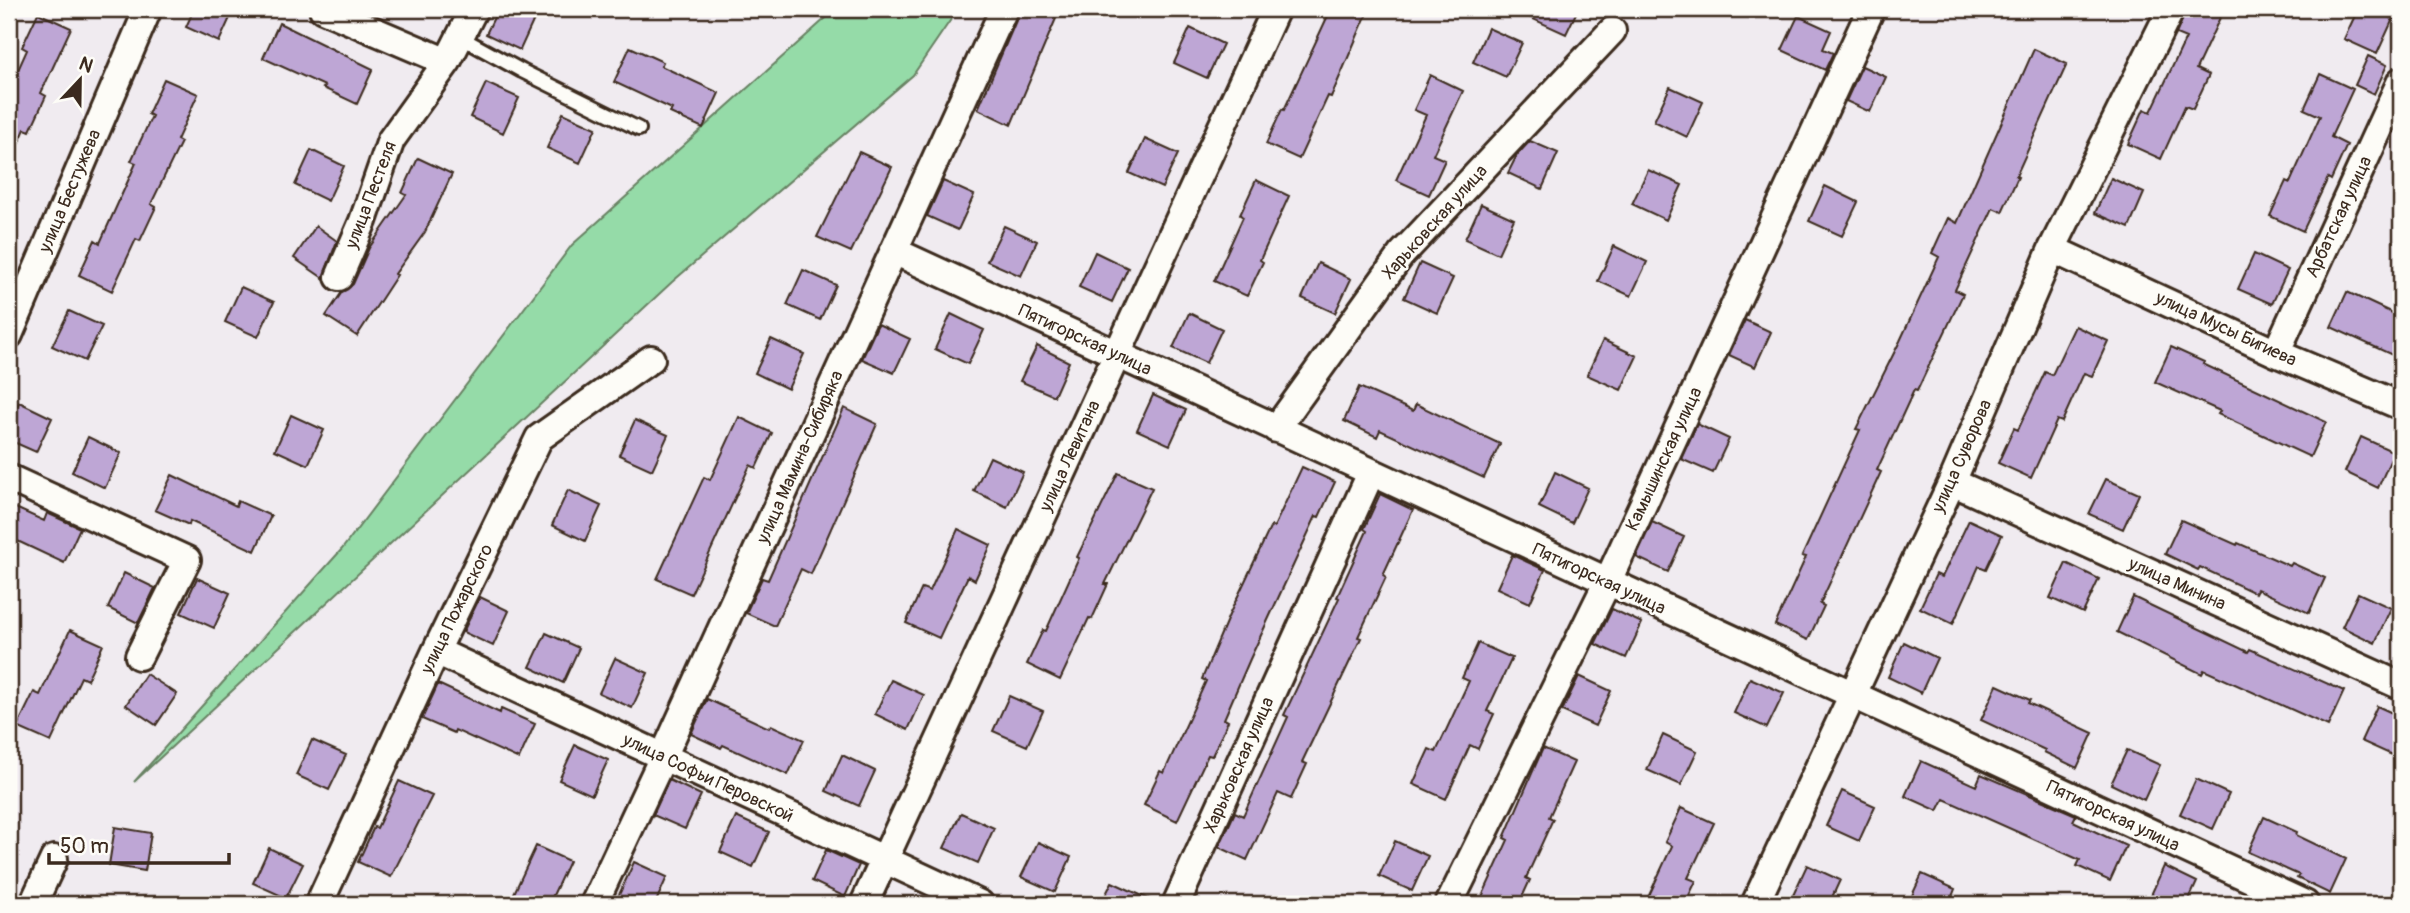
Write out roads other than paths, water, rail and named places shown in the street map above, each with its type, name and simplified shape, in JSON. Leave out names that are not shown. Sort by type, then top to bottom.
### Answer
[{"type":"street","name":"улица Бестужева","points":[[9,335],[148,9]]},
{"type":"street","points":[[323,9],[447,62]]},
{"type":"street","name":"улица Пестеля","points":[[339,277],[363,221],[391,140],[447,62],[474,9]]},
{"type":"street","name":"улица Мамина-Сибиряка","points":[[594,904],[1004,9]]},
{"type":"street","name":"улица Левитана","points":[[864,904],[1276,9]]},
{"type":"street","name":"Камышинская улица","points":[[1449,904],[1607,583],[1871,9]]},
{"type":"street","name":"улица Суворова","points":[[1755,904],[1952,482],[2052,249],[2171,9]]},
{"type":"street","name":"Харьковская улица","points":[[1276,429],[1401,255],[1612,30]]},
{"type":"street","name":"Арбатская улица","points":[[2276,353],[2401,81]]},
{"type":"street","name":"улица Мусы Бигиева","points":[[2052,249],[2276,353],[2401,406]]},
{"type":"street","name":"Пятигорская улица","points":[[894,251],[2305,904]]},
{"type":"street","name":"улица Пожарского","points":[[319,904],[436,651],[540,438],[651,359]]},
{"type":"street","name":"Харьковская улица","points":[[1176,904],[1371,472]]},
{"type":"street","points":[[9,478],[187,560],[139,656]]},
{"type":"street","name":"улица Минина","points":[[1952,482],[2401,686]]},
{"type":"street","name":"улица Софьи Перовской","points":[[436,651],[980,904]]},
{"type":"street","points":[[33,904],[54,859]]},
{"type":"lane","points":[[460,37],[639,129]]}]
